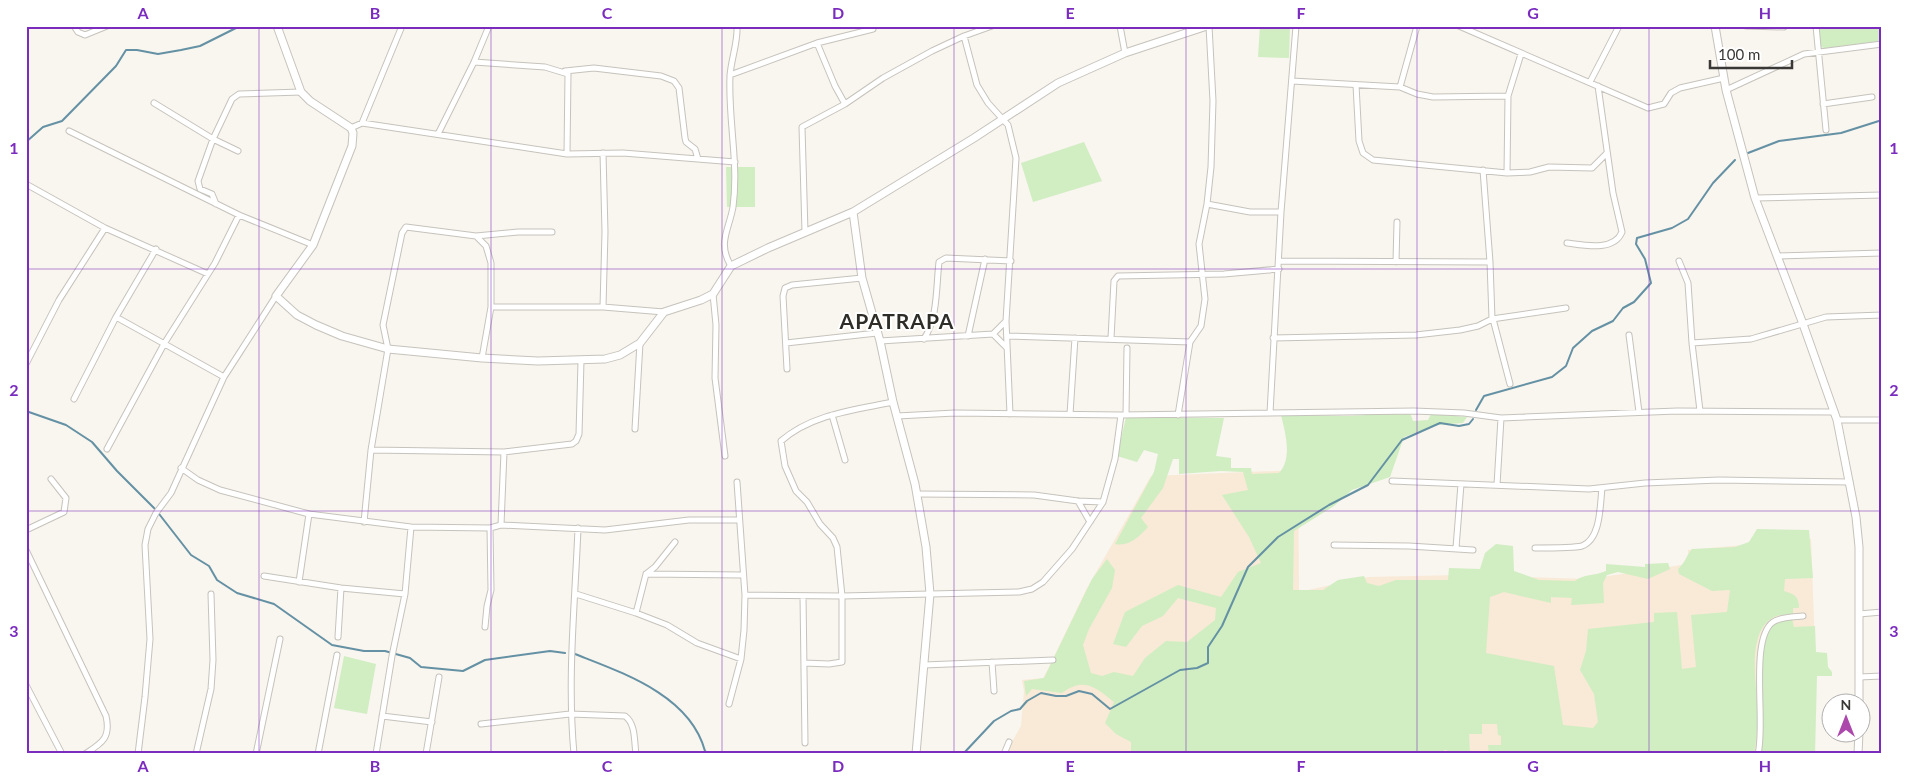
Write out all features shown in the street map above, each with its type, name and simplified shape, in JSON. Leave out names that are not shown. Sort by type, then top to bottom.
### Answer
[{"type":"street","points":[[74,26],[78,32],[85,35],[107,26]]},
{"type":"street","points":[[138,754],[150,639],[144,545],[146,535],[157,511],[170,493],[224,377],[276,296],[313,244],[352,146],[354,133],[352,128],[310,102],[301,92],[277,26]]},
{"type":"street","points":[[362,123],[402,26]]},
{"type":"street","points":[[438,134],[474,62],[489,26]]},
{"type":"street","points":[[731,266],[725,250],[724,235],[732,208],[735,162],[730,76],[737,26]]},
{"type":"street","points":[[805,232],[802,127],[845,104],[882,78],[964,36],[992,26]]},
{"type":"street","points":[[1120,26],[1125,53]]},
{"type":"street","points":[[491,307],[603,306],[664,312],[701,300],[713,294],[731,266],[853,212],[1058,83],[1125,53],[1208,26],[1212,122],[1207,204],[1199,244],[1205,299],[1201,326],[1190,342],[1178,415]]},
{"type":"street","points":[[1270,413],[1273,338],[1280,261],[1281,212],[1296,26]]},
{"type":"street","points":[[1400,87],[1418,26]]},
{"type":"street","points":[[1459,26],[1648,108],[1664,104],[1671,93],[1680,88],[1724,78]]},
{"type":"street","points":[[1590,82],[1619,26]]},
{"type":"street","points":[[1715,26],[1726,90],[1755,198],[1837,420],[1850,482],[1859,547],[1859,692]]},
{"type":"street","points":[[1746,26],[1784,27]]},
{"type":"street","points":[[1816,26],[1826,130]]},
{"type":"street","points":[[730,76],[817,43],[874,29]]},
{"type":"street","points":[[964,36],[976,85],[988,103],[1004,118],[1008,125],[1016,158],[1006,320],[1010,414]]},
{"type":"street","points":[[817,43],[845,104]]},
{"type":"street","points":[[1726,90],[1800,56],[1817,51],[1882,44]]},
{"type":"street","points":[[1507,173],[1508,96],[1521,54]]},
{"type":"street","points":[[474,62],[545,66],[565,71],[594,68],[661,76],[674,81],[679,88],[684,138],[695,149],[698,159]]},
{"type":"street","points":[[565,71],[569,79],[567,154]]},
{"type":"street","points":[[1292,81],[1400,87],[1417,94],[1433,97],[1508,96]]},
{"type":"street","points":[[1356,85],[1359,141],[1363,152],[1373,160],[1507,173],[1530,172],[1548,167],[1592,168],[1607,153]]},
{"type":"street","points":[[1567,243],[1604,245],[1612,243],[1622,232],[1613,193],[1598,86]]},
{"type":"street","points":[[216,204],[212,194],[203,191],[198,185],[213,139],[232,99],[239,94],[301,92]]},
{"type":"street","points":[[1823,104],[1872,97]]},
{"type":"street","points":[[154,104],[213,139],[238,151]]},
{"type":"street","points":[[352,128],[362,123],[567,154],[661,155],[735,162]]},
{"type":"street","points":[[68,131],[239,215],[313,244]]},
{"type":"street","points":[[603,153],[605,232],[603,306]]},
{"type":"street","points":[[1483,170],[1493,319],[1510,384]]},
{"type":"street","points":[[26,184],[105,228],[156,249],[208,274]]},
{"type":"street","points":[[1755,198],[1882,195]]},
{"type":"street","points":[[1207,204],[1250,212],[1281,212]]},
{"type":"street","points":[[853,212],[862,278],[880,341],[896,416],[917,494],[926,547],[930,594],[916,754]]},
{"type":"street","points":[[107,449],[164,344],[215,263],[239,215]]},
{"type":"street","points":[[1396,262],[1397,222]]},
{"type":"street","points":[[364,522],[371,450],[388,349],[383,325],[404,228],[408,226],[476,236],[507,232],[552,232]]},
{"type":"street","points":[[26,364],[60,300],[105,228]]},
{"type":"street","points":[[476,236],[486,246],[491,263],[491,307],[482,358]]},
{"type":"street","points":[[74,398],[116,317],[156,249]]},
{"type":"street","points":[[1777,256],[1882,253]]},
{"type":"street","points":[[924,339],[931,329],[934,318],[939,264],[943,258],[1011,260]]},
{"type":"street","points":[[968,336],[985,259]]},
{"type":"street","points":[[1280,261],[1490,262]]},
{"type":"street","points":[[1679,261],[1688,283],[1692,343],[1700,411]]},
{"type":"street","points":[[1111,338],[1114,281],[1118,276],[1202,274],[1279,269]]},
{"type":"street","points":[[788,369],[782,296],[785,288],[792,284],[862,278]]},
{"type":"street","points":[[713,294],[716,325],[715,378],[725,456]]},
{"type":"street","points":[[276,296],[297,315],[316,325],[342,336],[388,349],[538,361],[581,361],[605,359],[620,355],[640,343],[664,312]]},
{"type":"street","points":[[1273,338],[1416,335],[1460,330],[1478,326],[1493,319],[1566,308]]},
{"type":"street","points":[[1692,343],[1751,339],[1826,317],[1882,315]]},
{"type":"street","points":[[116,317],[224,377]]},
{"type":"street","points":[[880,341],[993,334],[1006,320]]},
{"type":"street","points":[[786,343],[877,333]]},
{"type":"street","points":[[993,334],[1007,348]]},
{"type":"street","points":[[1629,335],[1639,412]]},
{"type":"street","points":[[1007,336],[1190,342]]},
{"type":"street","points":[[1070,414],[1074,338]]},
{"type":"street","points":[[635,429],[640,343]]},
{"type":"street","points":[[745,595],[842,596],[1019,592],[1043,582],[1072,550],[1103,502],[1115,459],[1124,415],[1127,348]]},
{"type":"street","points":[[371,450],[504,452],[568,445],[576,441],[579,434],[581,361]]},
{"type":"street","points":[[804,663],[829,664],[842,662],[842,596],[836,547],[833,538],[820,524],[807,502],[796,491],[785,466],[782,439],[805,424],[832,415],[893,402]]},
{"type":"street","points":[[896,416],[955,413],[1178,415],[1414,411],[1464,413],[1501,418],[1639,412],[1835,412]]},
{"type":"street","points":[[832,415],[844,460]]},
{"type":"street","points":[[1497,485],[1501,418]]},
{"type":"street","points":[[1837,420],[1882,420]]},
{"type":"street","points":[[501,525],[504,452]]},
{"type":"street","points":[[181,468],[198,480],[220,490],[309,514],[411,527],[490,528],[501,525],[605,530],[689,520],[739,520]]},
{"type":"street","points":[[26,530],[64,512],[66,498],[51,479]]},
{"type":"street","points":[[1392,482],[1602,488],[1644,483],[1718,480],[1850,482]]},
{"type":"street","points":[[729,704],[741,659],[744,630],[745,595],[736,482]]},
{"type":"street","points":[[1456,548],[1461,484]]},
{"type":"street","points":[[1534,548],[1582,546],[1592,538],[1598,525],[1602,488]]},
{"type":"street","points":[[917,494],[1034,495],[1078,501],[1103,502]]},
{"type":"street","points":[[1078,501],[1090,522]]},
{"type":"street","points":[[298,582],[309,514]]},
{"type":"street","points":[[376,754],[392,656],[405,594],[411,527]]},
{"type":"street","points":[[485,627],[491,590],[490,528]]},
{"type":"street","points":[[574,754],[570,714],[572,629],[576,594],[578,528]]},
{"type":"street","points":[[636,613],[646,574],[675,542]]},
{"type":"street","points":[[1334,545],[1473,550]]},
{"type":"street","points":[[26,550],[108,722],[106,737],[102,743],[85,754]]},
{"type":"street","points":[[646,574],[742,575]]},
{"type":"street","points":[[264,576],[341,588],[405,594]]},
{"type":"street","points":[[338,637],[341,588]]},
{"type":"street","points":[[196,754],[211,690],[211,594]]},
{"type":"street","points":[[576,594],[667,625],[697,644],[741,659]]},
{"type":"street","points":[[803,596],[804,743]]},
{"type":"street","points":[[1858,614],[1882,612]]},
{"type":"street","points":[[1758,754],[1762,715],[1760,650],[1763,635],[1774,621],[1803,616]]},
{"type":"street","points":[[256,754],[280,639]]},
{"type":"street","points":[[318,754],[337,654]]},
{"type":"street","points":[[924,665],[1053,660]]},
{"type":"street","points":[[992,662],[994,691]]},
{"type":"street","points":[[1859,678],[1882,676]]},
{"type":"street","points":[[426,754],[438,677]]},
{"type":"street","points":[[26,685],[62,754]]},
{"type":"street","points":[[481,724],[570,714],[625,716],[633,727],[636,754]]},
{"type":"street","points":[[382,716],[432,722]]},
{"type":"street","points":[[1004,754],[1009,742]]},
{"type":"shaded area","points":[[1298,470],[1299,592],[1368,577],[1460,575],[1589,579],[1688,564],[1688,550],[1811,539],[1816,678],[1814,754],[1005,754],[1021,726],[1024,691],[1022,680],[1043,678],[1086,590],[1151,476]]},
{"type":"green space","points":[[1260,26],[1290,26],[1289,58],[1258,57]]},
{"type":"green space","points":[[1818,26],[1882,26],[1882,41],[1850,48],[1825,48],[1818,46]]},
{"type":"green space","points":[[1084,142],[1102,181],[1033,202],[1021,163]]},
{"type":"green space","points":[[726,167],[755,167],[755,207],[727,207]]},
{"type":"green space","points":[[1410,413],[1413,421],[1428,420],[1431,414],[1467,417],[1463,423],[1437,425],[1404,437],[1390,477],[1352,490],[1334,506],[1294,531],[1293,590],[1323,590],[1338,580],[1364,576],[1367,583],[1379,586],[1396,580],[1448,580],[1449,568],[1480,569],[1485,553],[1496,544],[1513,546],[1514,571],[1539,580],[1575,581],[1582,577],[1606,571],[1606,564],[1645,567],[1645,564],[1668,563],[1670,569],[1648,579],[1618,572],[1607,575],[1603,583],[1604,603],[1571,605],[1572,598],[1551,597],[1551,603],[1504,592],[1490,597],[1486,653],[1554,666],[1563,725],[1593,728],[1598,722],[1594,694],[1580,670],[1586,651],[1588,629],[1654,622],[1654,613],[1677,612],[1682,669],[1696,667],[1691,615],[1727,612],[1730,590],[1712,591],[1679,574],[1678,569],[1692,549],[1735,547],[1749,542],[1757,529],[1809,530],[1813,578],[1785,579],[1784,591],[1796,596],[1799,608],[1793,608],[1793,615],[1776,616],[1765,624],[1756,644],[1757,735],[1754,754],[1489,754],[1488,745],[1501,745],[1501,736],[1498,735],[1497,724],[1482,724],[1482,734],[1469,734],[1470,754],[1448,754],[1447,750],[1444,750],[1443,754],[1131,754],[1131,742],[1116,734],[1105,723],[1114,702],[1095,688],[1083,685],[1070,688],[1062,693],[1032,689],[1026,696],[1024,681],[1044,678],[1092,579],[1107,559],[1115,570],[1112,588],[1089,629],[1083,645],[1091,673],[1102,676],[1114,672],[1133,676],[1145,658],[1166,641],[1187,642],[1215,620],[1216,608],[1178,598],[1163,616],[1142,626],[1126,647],[1113,644],[1125,612],[1178,585],[1221,597],[1238,572],[1261,563],[1249,537],[1222,495],[1248,490],[1243,472],[1221,471],[1179,474],[1179,459],[1173,459],[1163,488],[1141,518],[1148,527],[1138,537],[1129,542],[1115,544],[1154,472],[1158,454],[1144,450],[1137,462],[1117,456],[1126,417],[1224,418],[1216,456],[1231,458],[1231,468],[1251,468],[1252,474],[1279,473],[1283,467],[1286,460],[1287,445],[1281,415],[1347,416]]},
{"type":"green space","points":[[1792,619],[1794,627],[1815,626],[1816,652],[1827,653],[1828,667],[1832,672],[1832,676],[1817,676],[1815,754],[1759,754],[1761,650],[1770,628],[1779,622]]},
{"type":"green space","points":[[344,656],[376,664],[367,714],[334,708]]},
{"type":"waterway","points":[[26,142],[43,127],[62,121],[116,66],[126,50],[158,54],[181,50],[200,46],[240,26]]},
{"type":"waterway","points":[[1748,153],[1779,141],[1841,133],[1882,120]]},
{"type":"waterway","points":[[1476,410],[1484,396],[1552,377],[1566,366],[1573,348],[1592,331],[1613,321],[1623,308],[1634,302],[1651,283],[1645,259],[1636,244],[1637,238],[1672,228],[1688,219],[1713,183],[1735,160]]},
{"type":"waterway","points":[[26,411],[66,425],[92,442],[117,471],[156,510],[191,555],[209,566],[217,580],[237,593],[274,604],[332,645],[364,651],[385,651],[410,658],[421,667],[463,671],[485,660],[550,651],[565,653]]},
{"type":"waterway","points":[[963,754],[994,721],[1011,711],[1020,709],[1027,701],[1041,693],[1066,696],[1079,691],[1092,694],[1110,709],[1180,670],[1197,668],[1208,663],[1208,647],[1222,626],[1248,567],[1278,537],[1329,505],[1368,485],[1402,440],[1440,423],[1459,426],[1469,424],[1473,419]]},
{"type":"waterway","points":[[575,654],[633,678],[670,701],[685,715],[697,732],[705,751],[710,754]]},
{"type":"district","name":"APATRAPA","points":[[897,320]]}]
